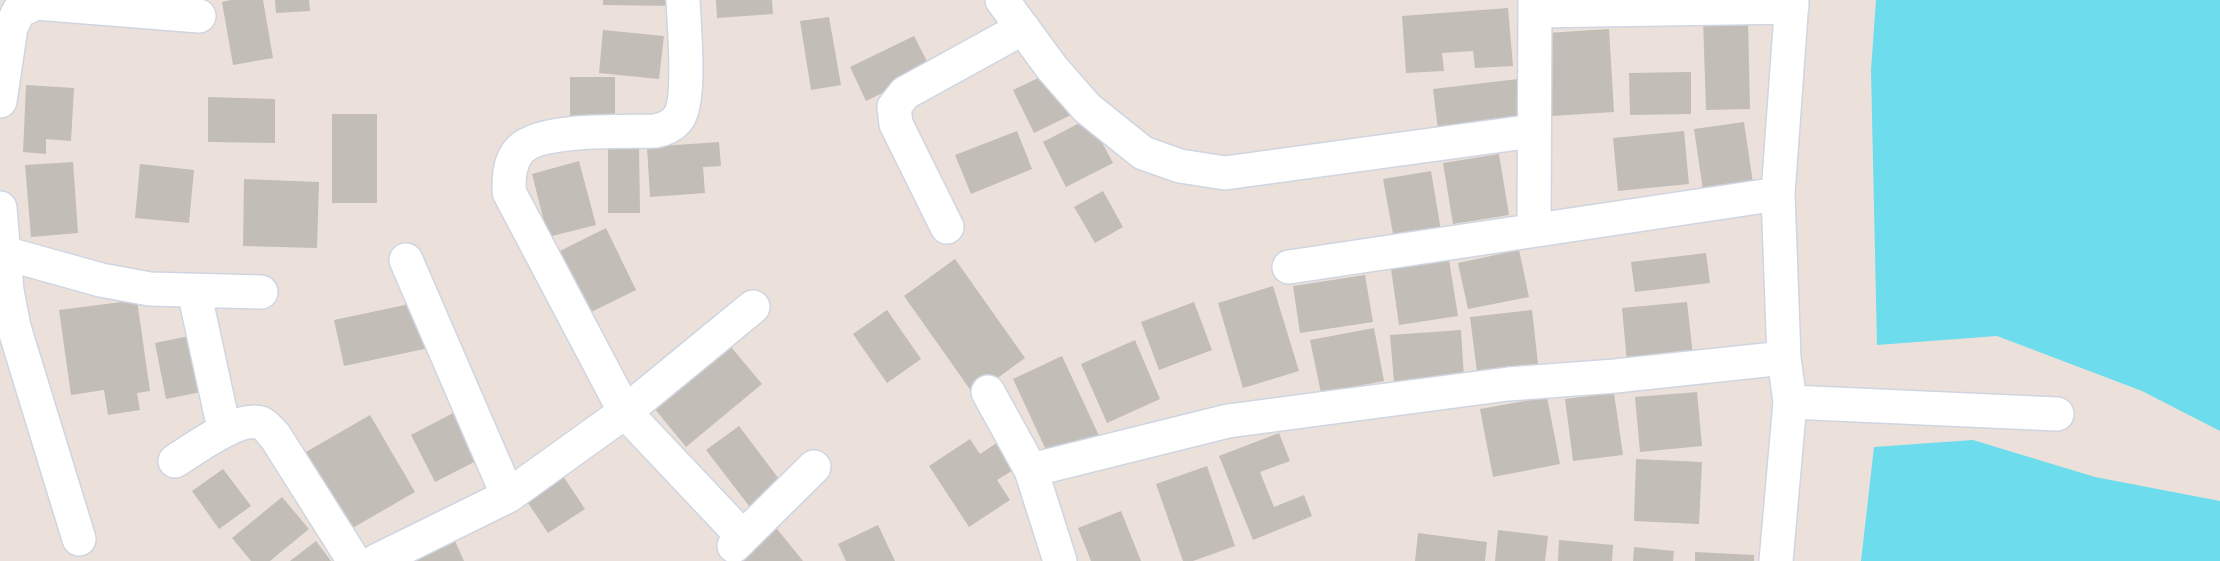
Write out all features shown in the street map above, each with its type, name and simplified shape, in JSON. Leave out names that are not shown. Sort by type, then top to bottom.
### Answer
[{"type":"street","points":[[683,0],[685,99],[679,117],[668,128],[655,131],[557,134],[535,141],[519,150],[509,172],[509,192],[626,412],[738,541],[814,467]]},
{"type":"street","points":[[1002,0],[1052,68],[1087,108],[1143,153],[1180,166],[1225,173],[1533,131]]},
{"type":"street","points":[[0,101],[11,27],[19,11],[36,3],[199,16]]},
{"type":"street","points":[[1534,230],[1535,5],[1792,3],[1778,194],[1784,358],[1790,402],[1776,561]]},
{"type":"street","points":[[947,227],[896,124],[894,107],[905,93],[1023,28]]},
{"type":"street","points":[[1289,267],[1778,194]]},
{"type":"street","points":[[0,208],[14,327],[79,539]]},
{"type":"street","points":[[4,253],[101,280],[150,289],[261,292]]},
{"type":"street","points":[[406,260],[508,496]]},
{"type":"street","points":[[194,291],[226,430]]},
{"type":"street","points":[[376,561],[508,496],[626,412],[753,307]]},
{"type":"street","points":[[1031,470],[1228,421],[1508,384],[1615,376],[1784,358]]},
{"type":"street","points":[[988,392],[1031,470],[1060,561]]},
{"type":"street","points":[[1790,402],[2057,414]]},
{"type":"street","points":[[175,461],[226,430],[248,422],[262,423],[275,436],[354,561]]},
{"type":"water","points":[[1876,0],[2220,0],[2220,431],[2142,391],[1997,336],[1877,345],[1871,70]]},
{"type":"water","points":[[1973,440],[2095,477],[2220,501],[2220,561],[1861,561],[1874,447]]},
{"type":"building","points":[[263,0],[273,58],[233,65],[222,2]]},
{"type":"building","points":[[275,0],[309,0],[310,11],[276,13]]},
{"type":"building","points":[[603,0],[675,0],[675,6],[603,5]]},
{"type":"building","points":[[716,0],[772,0],[773,14],[717,18]]},
{"type":"building","points":[[1508,8],[1513,66],[1475,68],[1473,51],[1442,53],[1444,71],[1406,73],[1402,16]]},
{"type":"building","points":[[829,17],[841,85],[811,90],[800,21]]},
{"type":"building","points":[[1703,19],[1748,19],[1750,109],[1706,110]]},
{"type":"building","points":[[1609,29],[1614,112],[1552,116],[1547,33]]},
{"type":"building","points":[[603,30],[664,36],[659,79],[599,73]]},
{"type":"building","points":[[914,36],[931,69],[866,101],[850,67]]},
{"type":"building","points":[[1051,72],[1071,115],[1034,133],[1013,90]]},
{"type":"building","points":[[1691,72],[1691,114],[1630,115],[1629,73]]},
{"type":"building","points":[[570,77],[615,77],[615,129],[570,129]]},
{"type":"building","points":[[1518,79],[1524,128],[1439,138],[1433,89]]},
{"type":"building","points":[[26,85],[74,88],[71,141],[46,139],[46,154],[23,152]]},
{"type":"building","points":[[208,97],[275,99],[275,143],[208,142]]},
{"type":"building","points":[[332,114],[377,114],[377,203],[332,203]]},
{"type":"building","points":[[1089,118],[1113,163],[1066,187],[1043,142]]},
{"type":"building","points":[[1744,122],[1754,190],[1704,197],[1694,129]]},
{"type":"building","points":[[1017,131],[1032,169],[971,194],[955,155]]},
{"type":"building","points":[[1684,131],[1689,184],[1618,191],[1613,138]]},
{"type":"building","points":[[719,142],[721,166],[703,167],[705,193],[650,197],[647,147]]},
{"type":"building","points":[[639,143],[640,213],[608,213],[608,144]]},
{"type":"building","points":[[1499,154],[1509,215],[1453,224],[1443,163]]},
{"type":"building","points":[[579,161],[596,225],[548,237],[532,174]]},
{"type":"building","points":[[73,162],[78,233],[31,237],[25,165]]},
{"type":"building","points":[[140,164],[194,170],[189,223],[135,218]]},
{"type":"building","points":[[1431,171],[1442,237],[1395,245],[1383,179]]},
{"type":"building","points":[[244,179],[319,182],[317,248],[243,246]]},
{"type":"building","points":[[1103,191],[1123,227],[1095,243],[1074,207]]},
{"type":"building","points":[[606,228],[636,290],[581,317],[552,255]]},
{"type":"building","points":[[1519,250],[1529,297],[1468,309],[1458,263]]},
{"type":"building","points":[[1706,253],[1710,283],[1635,292],[1631,262]]},
{"type":"building","points":[[955,259],[1025,358],[974,395],[904,296]]},
{"type":"building","points":[[1449,260],[1458,316],[1399,325],[1391,269]]},
{"type":"building","points":[[1365,275],[1373,322],[1300,333],[1293,286]]},
{"type":"building","points":[[1273,286],[1299,371],[1243,388],[1218,303]]},
{"type":"building","points":[[137,300],[150,391],[137,393],[140,410],[108,415],[104,390],[71,395],[59,310]]},
{"type":"building","points":[[419,302],[429,348],[344,366],[334,320]]},
{"type":"building","points":[[1194,302],[1212,350],[1159,370],[1141,322]]},
{"type":"building","points":[[1687,302],[1693,356],[1627,363],[1622,308]]},
{"type":"building","points":[[887,310],[921,359],[887,383],[853,334]]},
{"type":"building","points":[[1532,310],[1540,382],[1479,388],[1470,317]]},
{"type":"building","points":[[1374,328],[1384,381],[1321,393],[1310,340]]},
{"type":"building","points":[[1461,330],[1464,377],[1394,382],[1390,335]]},
{"type":"building","points":[[189,336],[201,392],[166,399],[155,343]]},
{"type":"building","points":[[1135,340],[1160,399],[1107,423],[1081,364]]},
{"type":"building","points":[[726,341],[762,384],[686,447],[650,403]]},
{"type":"building","points":[[1062,356],[1108,455],[1059,478],[1013,379]]},
{"type":"building","points":[[1697,392],[1702,446],[1640,452],[1635,397]]},
{"type":"building","points":[[1614,393],[1623,455],[1573,461],[1565,399]]},
{"type":"building","points":[[1547,397],[1560,464],[1493,477],[1480,409]]},
{"type":"building","points":[[461,409],[484,457],[435,482],[411,435]]},
{"type":"building","points":[[370,415],[415,492],[344,533],[299,456]]},
{"type":"building","points":[[739,426],[785,487],[753,511],[706,450]]},
{"type":"building","points":[[1279,433],[1290,461],[1260,472],[1274,507],[1304,495],[1312,516],[1253,540],[1219,456]]},
{"type":"building","points":[[970,439],[980,454],[998,442],[1015,469],[997,480],[1010,500],[969,527],[929,466]]},
{"type":"building","points":[[1636,459],[1702,462],[1699,524],[1634,521]]},
{"type":"building","points":[[1207,466],[1235,546],[1193,561],[1183,561],[1156,484]]},
{"type":"building","points":[[223,469],[251,506],[219,529],[192,491]]},
{"type":"building","points":[[561,473],[585,509],[548,533],[524,497]]},
{"type":"building","points":[[282,497],[309,529],[270,561],[251,561],[232,538]]},
{"type":"building","points":[[1121,511],[1141,561],[1091,561],[1078,528]]},
{"type":"building","points":[[773,524],[803,561],[726,561]]},
{"type":"building","points":[[878,525],[895,561],[846,561],[838,544]]},
{"type":"building","points":[[1498,530],[1548,536],[1545,561],[1495,561]]},
{"type":"building","points":[[1418,533],[1487,542],[1485,561],[1415,561]]},
{"type":"building","points":[[1559,540],[1613,545],[1612,561],[1558,561]]},
{"type":"building","points":[[316,541],[331,561],[290,561]]},
{"type":"building","points":[[455,541],[464,561],[412,561]]},
{"type":"building","points":[[1634,547],[1674,551],[1673,561],[1633,561]]},
{"type":"building","points":[[1695,552],[1754,555],[1754,561],[1695,561]]}]
